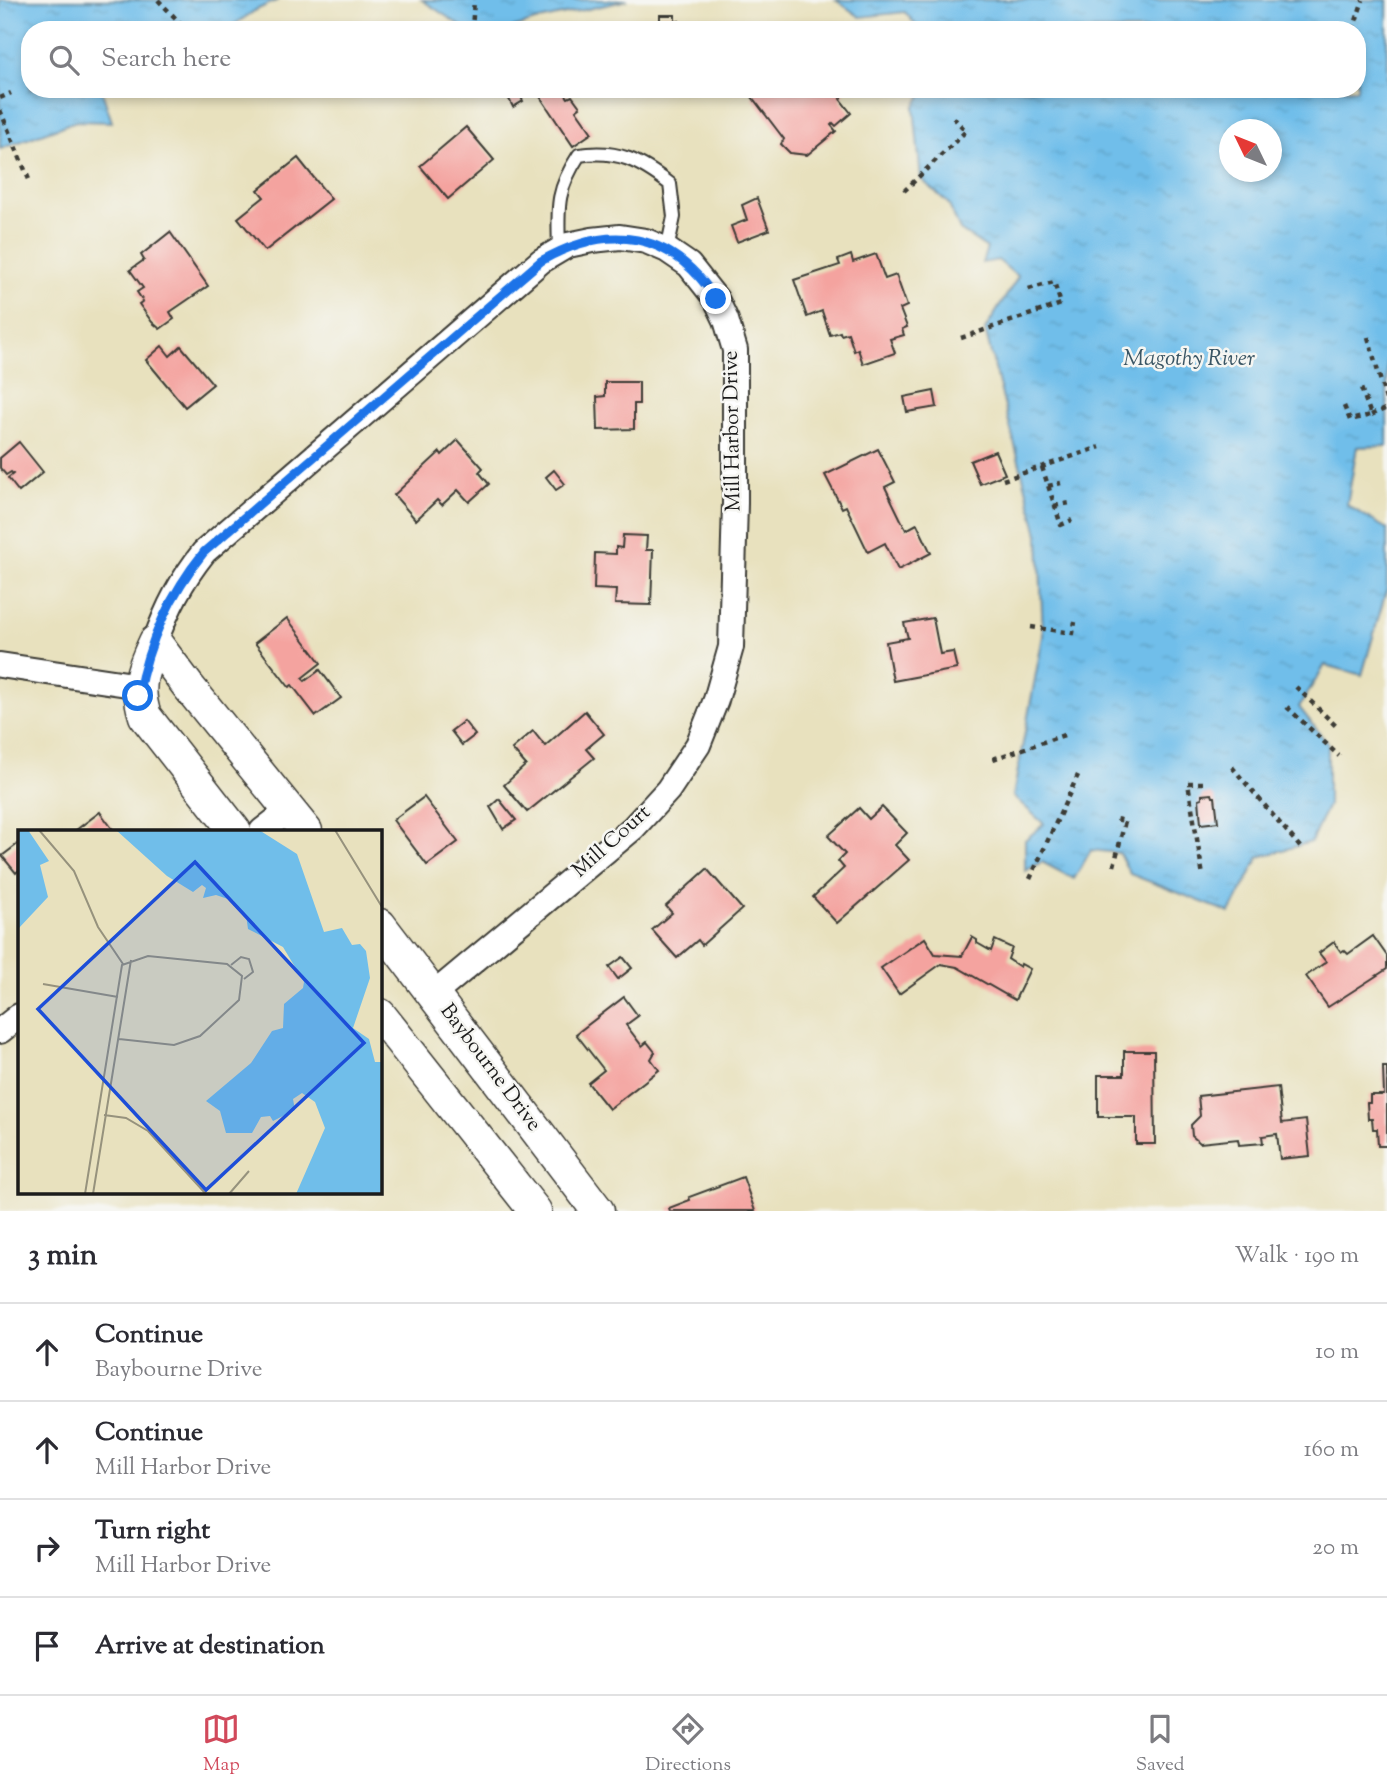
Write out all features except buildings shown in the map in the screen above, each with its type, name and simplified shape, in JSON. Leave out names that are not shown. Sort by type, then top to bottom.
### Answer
[{"type":"street","name":"Mill Harbor Drive","points":[[155,642],[166,610],[183,578],[204,552],[541,261],[568,246],[620,237],[646,242],[667,250],[689,265],[705,283],[726,320],[735,350],[731,647]]},
{"type":"street","points":[[234,830],[145,716],[138,696],[143,669],[155,642],[188,687],[297,821],[266,830]]},
{"type":"street","name":"Mill Court","points":[[434,994],[633,828],[668,790],[698,745],[716,700],[731,647]]},
{"type":"street","points":[[0,665],[140,686]]},
{"type":"street","name":"Baybourne Drive","points":[[382,928],[598,1211]]},
{"type":"street","points":[[0,1031],[18,1017]]},
{"type":"street","points":[[382,1018],[535,1211]]},
{"type":"lane","points":[[559,250],[558,202],[565,177],[579,155],[601,151],[637,161],[670,184],[674,217],[667,250]]},
{"type":"path","points":[[158,0],[178,21]]},
{"type":"path","points":[[473,21],[474,0]]},
{"type":"path","points":[[1356,21],[1363,0]]},
{"type":"path","points":[[0,98],[11,93]]},
{"type":"path","points":[[0,110],[30,182]]},
{"type":"path","points":[[904,191],[966,131],[950,114]]},
{"type":"path","points":[[961,338],[1061,304],[1054,282],[1025,290]]},
{"type":"path","points":[[1344,406],[1350,420],[1371,415],[1387,405],[1368,337]]},
{"type":"path","points":[[1361,388],[1371,415]]},
{"type":"path","points":[[1003,480],[1100,447]]},
{"type":"path","points":[[1042,467],[1061,525],[1072,520]]},
{"type":"path","points":[[1048,486],[1061,483]]},
{"type":"path","points":[[1055,506],[1070,503]]},
{"type":"path","points":[[1031,627],[1073,633],[1075,622]]},
{"type":"path","points":[[1296,687],[1338,728]]},
{"type":"path","points":[[1287,707],[1339,756]]},
{"type":"path","points":[[993,759],[1064,736]]},
{"type":"path","points":[[1232,767],[1301,848]]},
{"type":"path","points":[[1030,879],[1077,775]]},
{"type":"path","points":[[1203,783],[1188,783],[1203,876]]},
{"type":"path","points":[[1114,866],[1125,821],[1115,818]]},
{"type":"water","points":[[0,0],[278,0],[240,21],[21,21],[21,98],[104,98],[112,122],[76,121],[0,149]]},
{"type":"water","points":[[422,0],[628,0],[535,21],[454,21]]},
{"type":"water","name":"Magothy River","points":[[836,0],[1387,0],[1387,446],[1357,447],[1347,505],[1387,529],[1387,588],[1362,675],[1325,665],[1299,707],[1328,744],[1328,805],[1311,842],[1259,857],[1230,913],[1130,874],[1119,853],[1091,850],[1074,879],[1042,862],[1025,871],[1025,840],[1044,824],[1013,796],[1043,636],[1039,538],[985,330],[1018,277],[998,260],[982,263],[987,248],[960,230],[948,203],[921,179],[914,107],[920,98],[1366,98],[1366,21],[912,21],[905,12],[860,17]]},
{"type":"route","points":[[138,696],[143,669],[166,610],[183,578],[204,552],[541,261],[568,246],[592,240],[620,237],[646,242],[667,250],[689,265],[716,299]]}]
